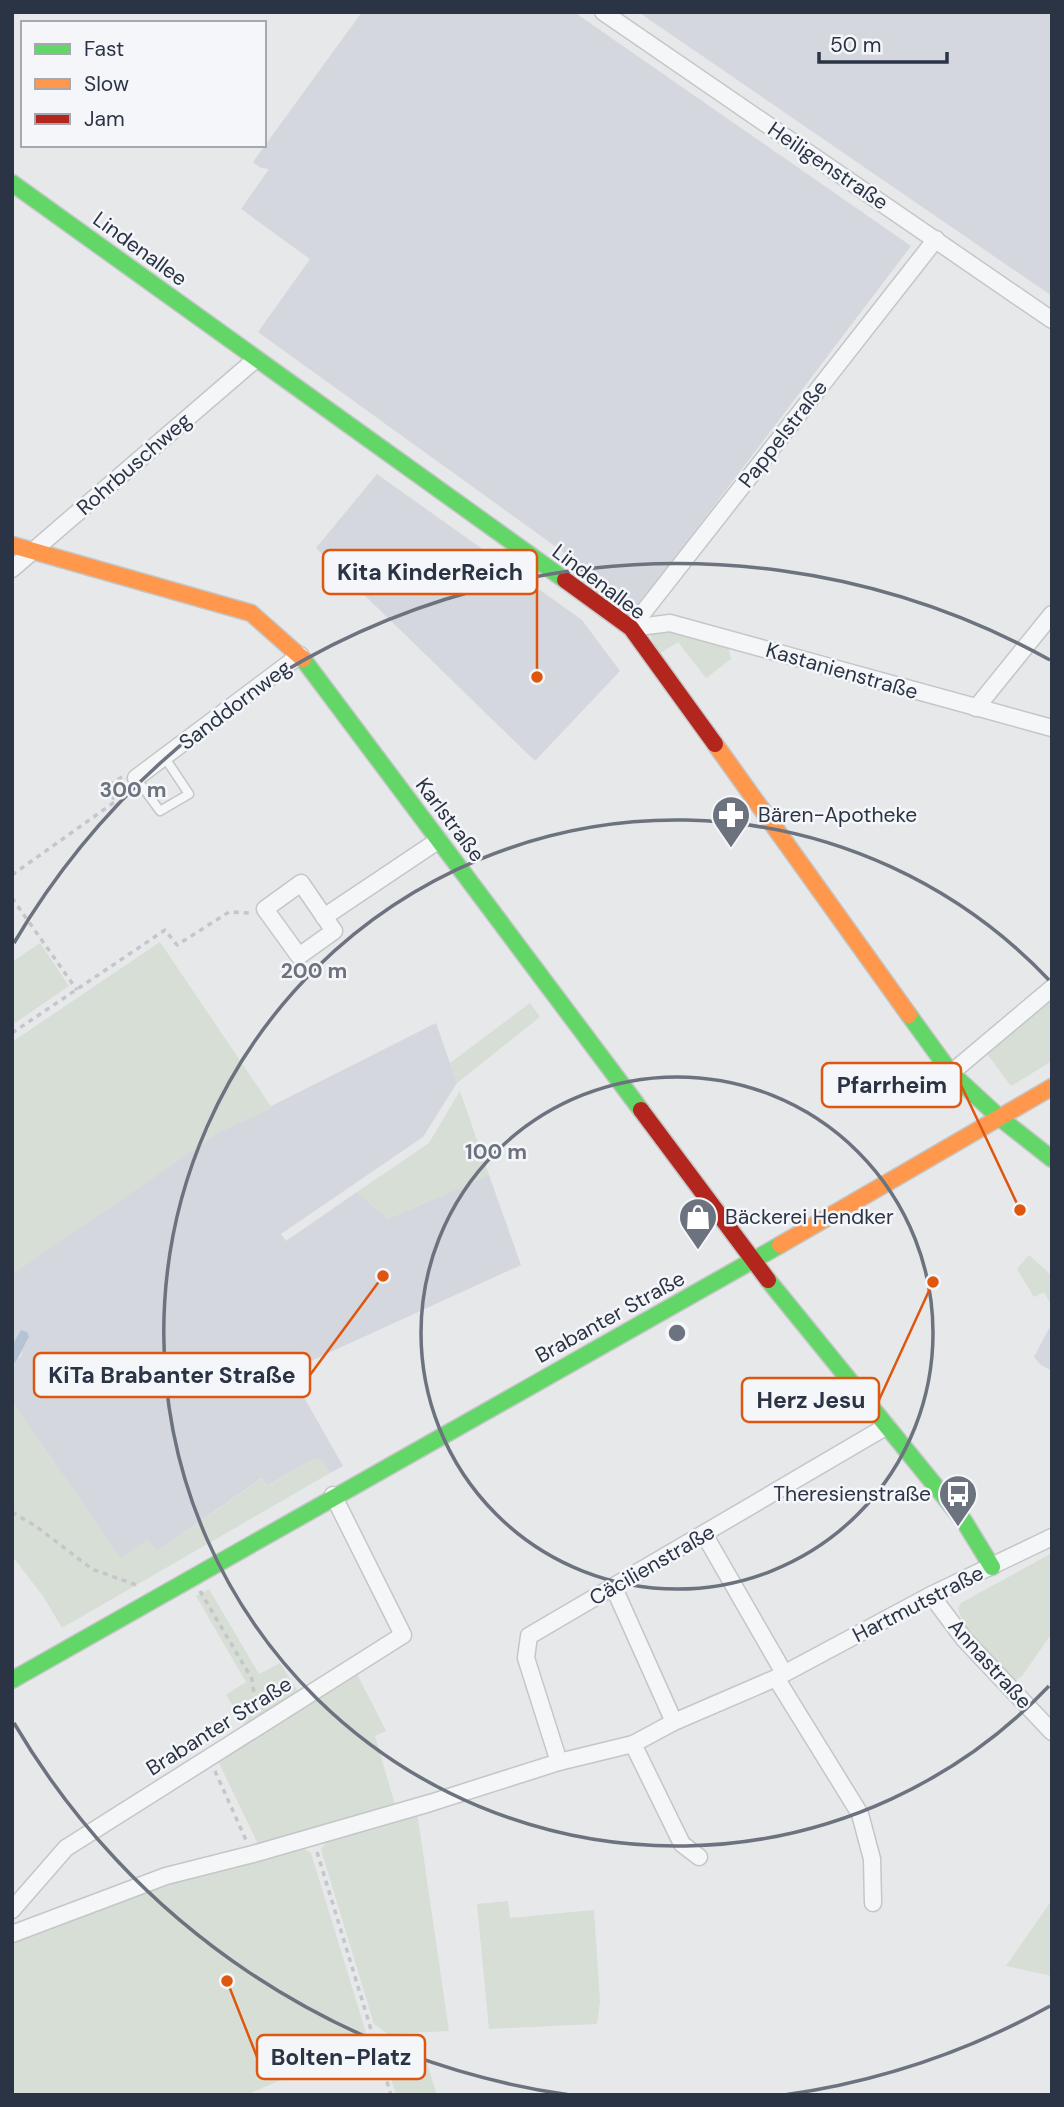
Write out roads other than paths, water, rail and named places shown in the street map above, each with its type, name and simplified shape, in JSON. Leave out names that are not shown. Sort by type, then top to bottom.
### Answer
[{"type":"street","name":"Heiligenstraße","points":[[603,12],[1052,320]]},
{"type":"street","name":"Lindenallee","points":[[12,183],[631,628],[951,1073],[1000,1118],[1052,1159]]},
{"type":"street","name":"Pappelstraße","points":[[631,628],[936,239]]},
{"type":"street","name":"Rohrbuschweg","points":[[12,569],[256,359]]},
{"type":"street","name":"Karlstraße","points":[[12,545],[251,613],[300,655],[753,1260]]},
{"type":"street","points":[[976,708],[1052,614]]},
{"type":"street","name":"Kastanienstraße","points":[[631,628],[670,623],[680,625],[1052,728]]},
{"type":"street","name":"Sanddornweg","points":[[136,778],[300,655]]},
{"type":"street","points":[[324,917],[439,840]]},
{"type":"street","points":[[300,884],[324,917],[334,931],[299,956],[265,909],[300,884]]},
{"type":"street","points":[[951,1073],[1052,988]]},
{"type":"street","name":"Brabanter Straße","points":[[12,1680],[333,1495],[753,1260],[1052,1087]]},
{"type":"street","points":[[753,1260],[809,1334],[964,1521],[992,1567]]},
{"type":"street","name":"Cäcilienstraße","points":[[559,1762],[526,1658],[529,1636],[887,1426]]},
{"type":"street","name":"Brabanter Straße","points":[[12,1910],[66,1848],[403,1634],[333,1495]]},
{"type":"street","points":[[704,1534],[780,1675],[860,1814],[873,1859],[873,1903]]},
{"type":"street","name":"Hartmutstraße","points":[[12,1934],[166,1875],[253,1854],[430,1803],[559,1762],[633,1744],[674,1722],[780,1675],[931,1595],[1052,1537]]},
{"type":"street","points":[[614,1588],[674,1722]]},
{"type":"street","name":"Annastraße","points":[[931,1595],[964,1639],[1052,1732]]},
{"type":"street","points":[[633,1744],[682,1844],[699,1857]]},
{"type":"lane","points":[[136,778],[160,811],[189,794],[165,758]]},
{"type":"water","points":[[21,1330],[27,1332],[29,1337],[12,1366],[14,1342]]},
{"type":"place","name":"Kita KinderReich","points":[[537,677]]},
{"type":"place","name":"Bären-Apotheke","points":[[731,849]]},
{"type":"place","name":"Pfarrheim","points":[[1020,1210]]},
{"type":"place","name":"Bäckerei Hendker","points":[[698,1251]]},
{"type":"place","name":"KiTa Brabanter Straße","points":[[383,1276]]},
{"type":"place","name":"Herz Jesu","points":[[933,1282]]},
{"type":"place","name":"Theresienstraße","points":[[958,1528]]},
{"type":"place","name":"Bolten-Platz","points":[[227,1981]]}]
